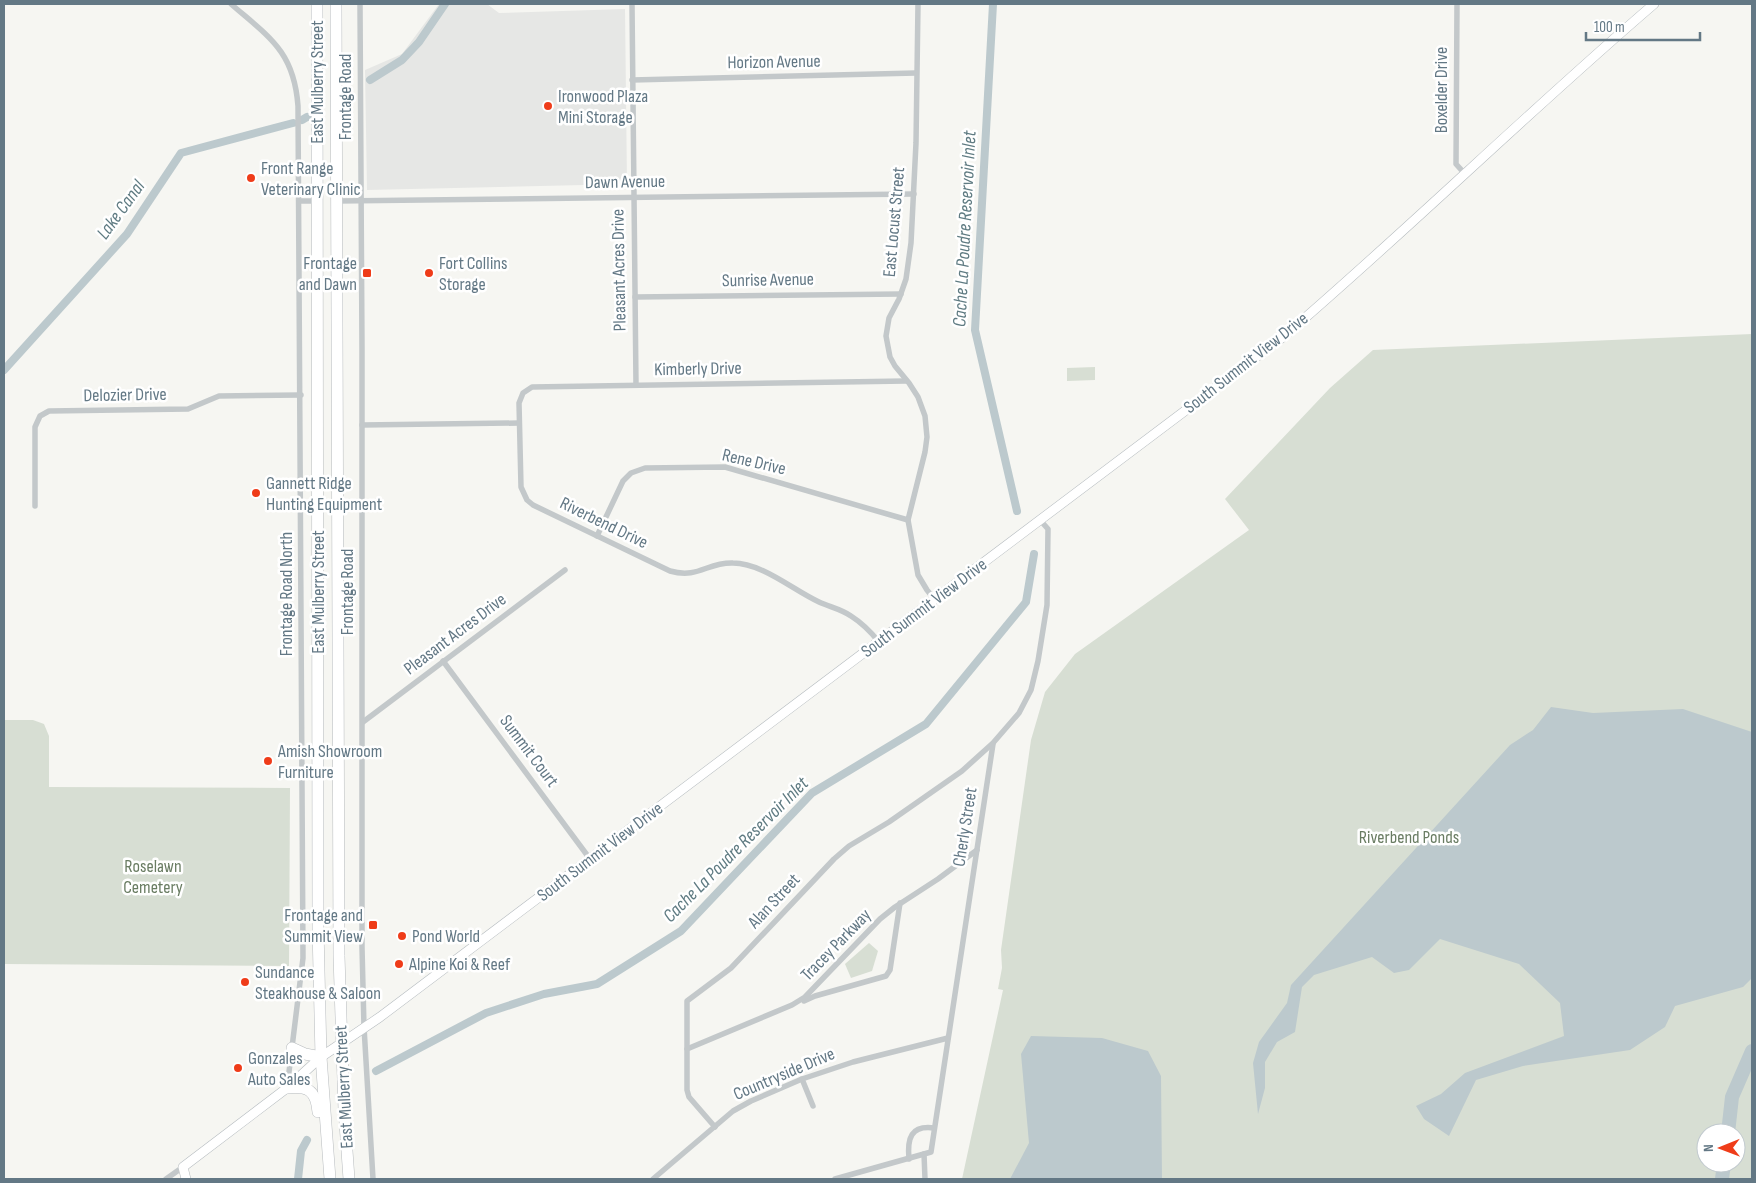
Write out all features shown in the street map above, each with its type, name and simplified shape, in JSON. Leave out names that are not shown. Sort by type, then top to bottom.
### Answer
[{"type":"highway","name":"East Mulberry Street","points":[[336,4],[339,956],[341,1044],[349,1179]]},
{"type":"highway","name":"East Mulberry Street","points":[[316,6],[318,928],[321,1057],[330,1179]]},
{"type":"highway","points":[[292,1048],[305,1054],[321,1057]]},
{"type":"highway","points":[[287,1088],[308,1089],[315,1096],[318,1106],[320,1135],[328,1160]]},
{"type":"street","name":"Frontage Road North","points":[[231,4],[277,46],[294,77],[298,106],[303,958],[287,1088]]},
{"type":"street","name":"Frontage Road","points":[[360,4],[362,947],[364,1027],[373,1179]]},
{"type":"street","name":"Pleasant Acres Drive","points":[[632,4],[636,385]]},
{"type":"street","name":"East Locust Street","points":[[918,4],[916,143],[909,261],[901,294],[889,318],[886,336],[890,357],[894,366],[918,397],[923,408],[927,438],[908,520],[918,574],[935,600]]},
{"type":"street","name":"Boxelder Drive","points":[[1457,4],[1456,164],[1464,174]]},
{"type":"street","name":"South Summit View Drive","points":[[166,1179],[287,1088],[321,1057],[388,1012],[1283,337],[1350,279],[1605,46],[1654,4]]},
{"type":"street","name":"Horizon Avenue","points":[[632,80],[916,74]]},
{"type":"street","name":"Dawn Avenue","points":[[337,200],[914,194]]},
{"type":"street","points":[[299,201],[317,201]]},
{"type":"street","name":"Sunrise Avenue","points":[[635,297],[901,294]]},
{"type":"street","name":"Kimberly Drive","points":[[519,423],[520,398],[523,393],[532,387],[906,381]]},
{"type":"street","name":"Delozier Drive","points":[[35,506],[34,427],[40,416],[49,411],[188,409],[219,396],[301,395]]},
{"type":"street","points":[[362,425],[519,423]]},
{"type":"street","name":"Riverbend Drive","points":[[519,423],[521,487],[527,500],[533,505],[670,571],[694,573],[721,564],[731,563],[750,566],[820,603],[851,616],[862,624],[879,642]]},
{"type":"street","name":"Rene Drive","points":[[597,536],[623,481],[631,473],[645,468],[725,467],[908,520]]},
{"type":"street","points":[[993,743],[1019,713],[1031,690],[1038,661],[1047,605],[1048,530],[1040,520]]},
{"type":"street","name":"Pleasant Acres Drive","points":[[363,722],[564,570]]},
{"type":"street","name":"Summit Court","points":[[443,661],[590,859]]},
{"type":"street","name":"Cherly Street","points":[[924,1154],[931,1152],[993,743]]},
{"type":"street","name":"Alan Street","points":[[714,1127],[689,1097],[687,1090],[687,1002],[731,968],[834,859],[849,846],[889,822],[962,771],[993,743]]},
{"type":"street","name":"Tracey Parkway","points":[[792,1006],[815,988],[880,919],[976,850]]},
{"type":"street","name":"Tracey Parkway","points":[[687,1049],[815,996],[886,976],[890,970],[900,903]]},
{"type":"street","name":"Countryside Drive","points":[[653,1179],[733,1111],[751,1101],[802,1079],[853,1062],[948,1038]]},
{"type":"street","points":[[802,1079],[813,1106]]},
{"type":"street","points":[[909,1158],[908,1147],[911,1136],[920,1128],[934,1128]]},
{"type":"street","points":[[835,1179],[924,1154],[925,1179]]},
{"type":"street","points":[[183,1167],[186,1179]]},
{"type":"shaded area","points":[[439,4],[487,4],[499,13],[625,9],[627,184],[367,190],[365,70],[402,54]]},
{"type":"shaded area","points":[[1551,707],[1593,713],[1683,709],[1752,732],[1752,978],[1743,987],[1675,1006],[1665,1027],[1630,1050],[1523,1066],[1476,1080],[1449,1136],[1424,1119],[1416,1106],[1441,1094],[1465,1073],[1564,1036],[1560,1003],[1519,964],[1440,939],[1409,970],[1394,973],[1372,957],[1314,975],[1302,987],[1295,1032],[1277,1042],[1265,1062],[1265,1088],[1258,1114],[1253,1063],[1259,1042],[1287,1003],[1291,985],[1510,745],[1533,730]]},
{"type":"shaded area","points":[[1031,1036],[1102,1038],[1148,1051],[1161,1076],[1162,1179],[1010,1179],[1029,1143],[1021,1054]]},
{"type":"green space","name":"Riverbend Ponds","points":[[1752,334],[1752,1179],[962,1179],[1003,990],[998,989],[1002,968],[1001,950],[1031,740],[1045,692],[1075,654],[1249,530],[1225,499],[1330,388],[1373,350]]},
{"type":"green space","points":[[1095,367],[1095,380],[1067,381],[1067,368]]},
{"type":"green space","name":"Roselawn Cemetery","points":[[4,720],[33,720],[44,724],[49,736],[49,787],[290,788],[289,966],[4,964]]},
{"type":"green space","points":[[869,943],[878,951],[872,971],[851,978],[845,964]]},
{"type":"waterway","name":"Lake Canal","points":[[370,80],[402,60],[419,42],[445,4]]},
{"type":"waterway","name":"Cache La Poudre Reservoir Inlet","points":[[993,4],[975,330],[1017,511]]},
{"type":"waterway","name":"Lake Canal","points":[[302,120],[307,117]]},
{"type":"waterway","name":"Lake Canal","points":[[4,370],[127,234],[181,153],[293,123]]},
{"type":"waterway","name":"Cache La Poudre Reservoir Inlet","points":[[376,1071],[486,1013],[544,994],[597,984],[681,931],[812,793],[926,724],[1026,602],[1034,554]]},
{"type":"waterway","points":[[1729,1123],[1732,1097],[1752,1051]]},
{"type":"waterway","name":"Cache La Poudre Reservoir Inlet","points":[[298,1179],[301,1151],[307,1140]]},
{"type":"waterway","points":[[1722,1179],[1723,1173]]},
{"type":"place","name":"Ironwood Plaza Mini Storage","points":[[548,106]]},
{"type":"place","name":"Front Range Veterinary Clinic","points":[[251,178]]},
{"type":"place","name":"Frontage and Dawn","points":[[367,273]]},
{"type":"place","name":"Fort Collins Storage","points":[[429,273]]},
{"type":"place","name":"Gannett Ridge Hunting Equipment","points":[[256,493]]},
{"type":"place","name":"Amish Showroom Furniture","points":[[268,761]]},
{"type":"place","name":"Frontage and Summit View","points":[[373,925]]},
{"type":"place","name":"Pond World","points":[[402,936]]},
{"type":"place","name":"Alpine Koi & Reef","points":[[399,964]]},
{"type":"place","name":"Sundance Steakhouse & Saloon","points":[[245,982]]},
{"type":"place","name":"Gonzales Auto Sales","points":[[238,1068]]}]
